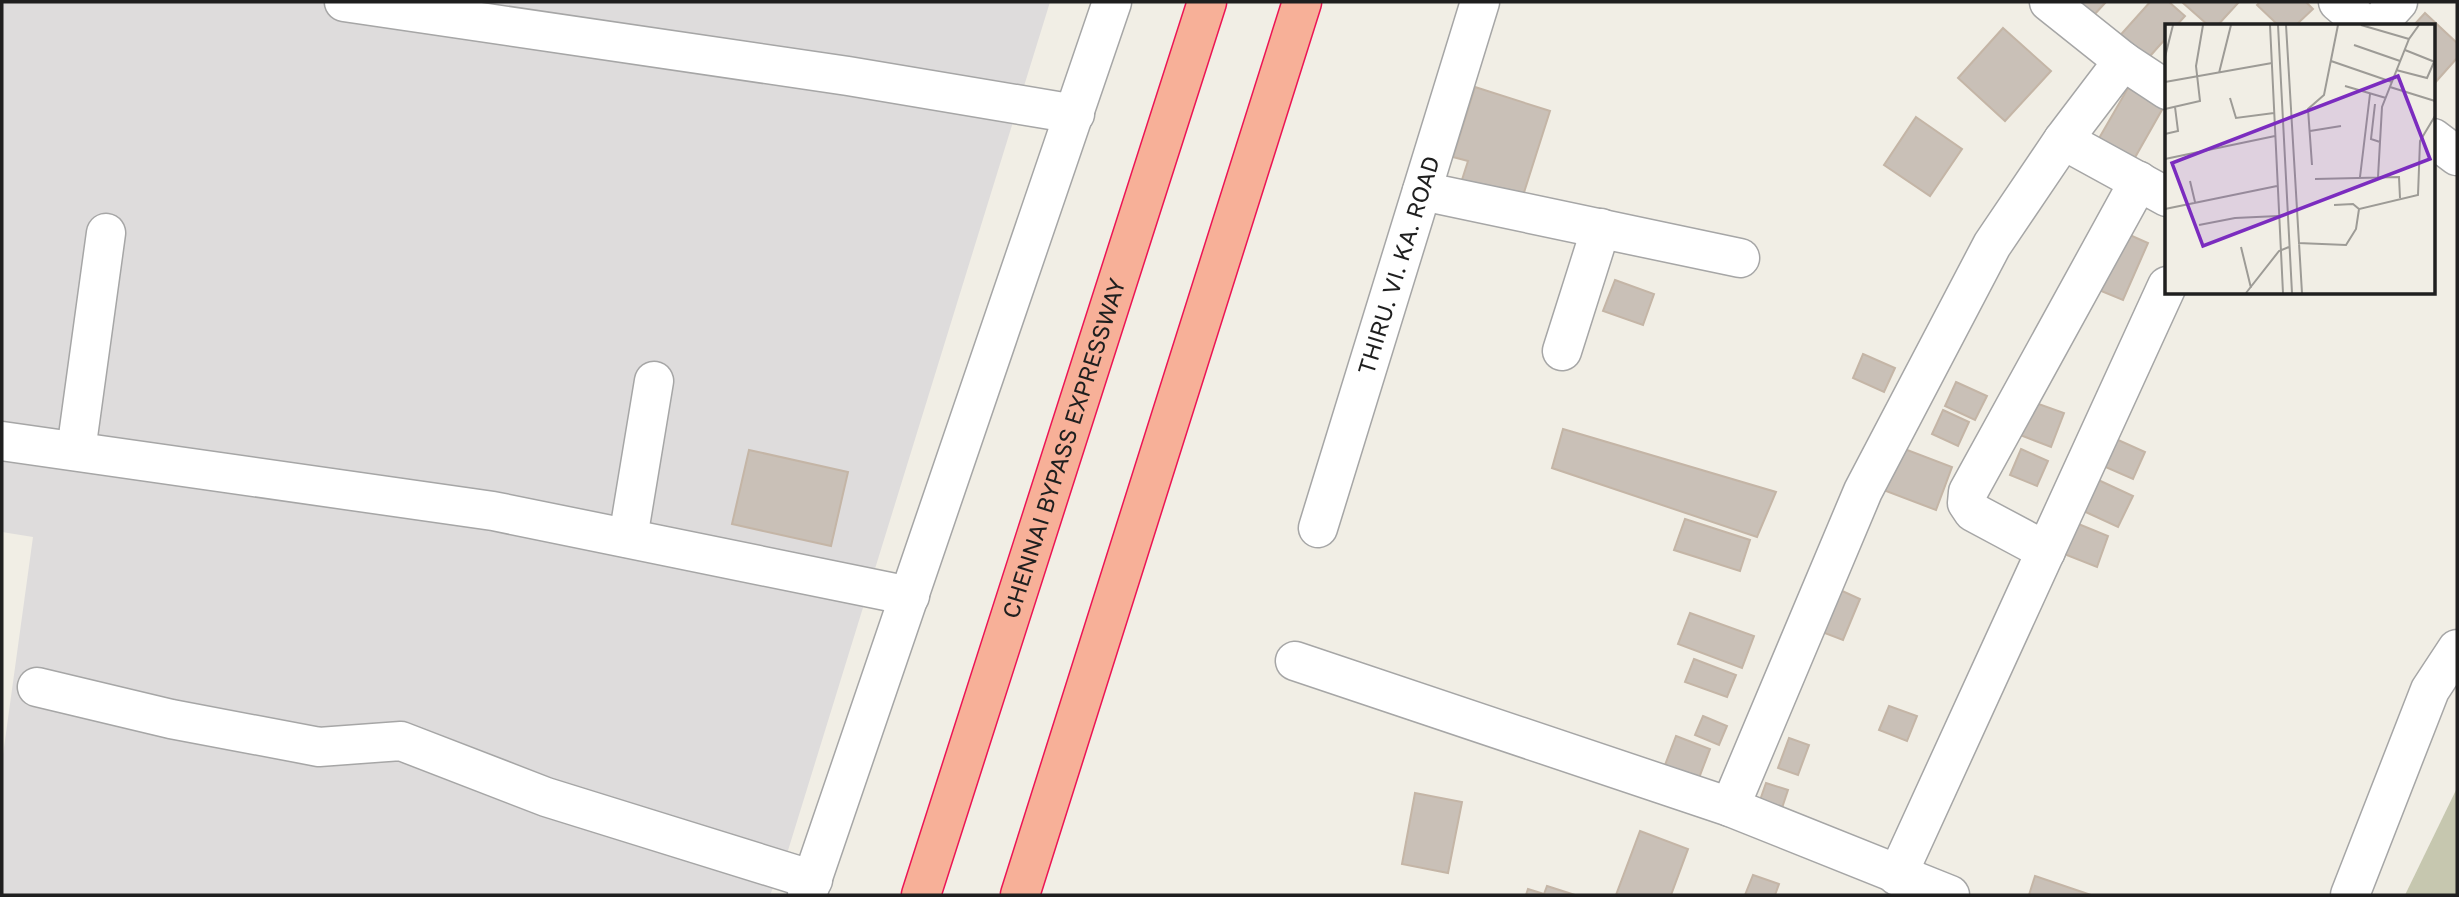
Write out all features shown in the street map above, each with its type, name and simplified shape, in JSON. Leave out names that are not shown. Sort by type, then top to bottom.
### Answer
[{"type":"highway","name":"CHENNAI BYPASS EXPRESSWAY","points":[[921,895],[1207,2]]},
{"type":"highway","points":[[1020,895],[1302,2]]},
{"type":"street","points":[[344,2],[848,76],[1074,114]]},
{"type":"street","points":[[37,687],[171,719],[319,747],[401,741],[546,797],[810,888],[1112,2]]},
{"type":"street","name":"THIRU. VI. KA. ROAD","points":[[1318,528],[1480,2]]},
{"type":"street","points":[[2049,2],[2123,61],[2165,89]]},
{"type":"street","points":[[2338,2],[2364,24]]},
{"type":"street","points":[[2378,24],[2398,2]]},
{"type":"street","points":[[1730,807],[1863,491],[1993,245],[2063,140],[2123,61]]},
{"type":"street","points":[[2434,139],[2457,156]]},
{"type":"street","points":[[2046,551],[1973,512],[1967,503],[1969,492],[2153,189],[2063,140]]},
{"type":"street","points":[[1422,191],[1740,258]]},
{"type":"street","points":[[1562,351],[1601,228]]},
{"type":"street","points":[[76,451],[106,233]]},
{"type":"street","points":[[1897,876],[2165,290]]},
{"type":"street","points":[[628,538],[654,381]]},
{"type":"street","points":[[2,441],[493,510],[910,596]]},
{"type":"street","points":[[2350,895],[2430,690],[2457,649]]},
{"type":"street","points":[[1296,662],[1730,807],[1950,895]]},
{"type":"shaded area","points":[[2,2],[1050,2],[786,857],[770,895],[2,895],[2,762],[33,537],[2,532]]},
{"type":"shaded area","points":[[2457,788],[2457,895],[2405,895]]},
{"type":"building","points":[[2077,2],[2106,2],[2093,16]]},
{"type":"building","points":[[2150,2],[2169,2],[2185,16],[2178,24],[2165,24],[2165,39],[2143,64],[2116,40]]},
{"type":"building","points":[[2239,2],[2219,24],[2207,24],[2183,3]]},
{"type":"building","points":[[2260,2],[2306,2],[2313,9],[2297,24],[2277,24],[2257,5]]},
{"type":"building","points":[[2425,13],[2457,43],[2457,58],[2434,84],[2434,24],[2415,24]]},
{"type":"building","points":[[2003,28],[2051,71],[2005,121],[1958,78]]},
{"type":"building","points":[[1475,87],[1550,111],[1520,205],[1460,186],[1468,161],[1453,157]]},
{"type":"building","points":[[2128,88],[2163,108],[2129,168],[2094,147]]},
{"type":"building","points":[[1916,117],[1962,149],[1930,196],[1884,165]]},
{"type":"building","points":[[2114,228],[2148,243],[2123,300],[2089,286]]},
{"type":"building","points":[[1615,280],[1654,294],[1643,325],[1603,311]]},
{"type":"building","points":[[1863,354],[1895,368],[1884,392],[1853,378]]},
{"type":"building","points":[[1956,382],[1987,396],[1975,420],[1945,406]]},
{"type":"building","points":[[2033,402],[2064,413],[2051,447],[2020,435]]},
{"type":"building","points":[[1943,410],[1969,422],[1958,446],[1932,434]]},
{"type":"building","points":[[1563,429],[1776,492],[1757,537],[1552,468]]},
{"type":"building","points":[[2107,435],[2145,452],[2133,479],[2094,462]]},
{"type":"building","points":[[1894,445],[1952,467],[1936,510],[1878,488]]},
{"type":"building","points":[[2021,449],[2048,461],[2037,486],[2010,475]]},
{"type":"building","points":[[749,450],[848,472],[831,546],[732,524]]},
{"type":"building","points":[[2094,478],[2133,496],[2118,527],[2079,509]]},
{"type":"building","points":[[1685,519],[1750,540],[1740,571],[1674,550]]},
{"type":"building","points":[[2076,523],[2108,536],[2097,567],[2064,554]]},
{"type":"building","points":[[1840,590],[1860,599],[1843,640],[1822,632]]},
{"type":"building","points":[[1690,613],[1754,636],[1742,668],[1678,644]]},
{"type":"building","points":[[1694,659],[1736,675],[1727,697],[1685,682]]},
{"type":"building","points":[[1889,706],[1917,716],[1907,741],[1879,730]]},
{"type":"building","points":[[1703,716],[1727,726],[1719,745],[1695,735]]},
{"type":"building","points":[[1676,736],[1710,749],[1699,778],[1665,765]]},
{"type":"building","points":[[1789,738],[1809,745],[1798,775],[1778,768]]},
{"type":"building","points":[[1766,783],[1788,790],[1779,817],[1757,809]]},
{"type":"building","points":[[1415,793],[1462,802],[1448,873],[1402,864]]},
{"type":"building","points":[[1640,831],[1688,849],[1671,895],[1616,895]]},
{"type":"building","points":[[1753,875],[1779,884],[1775,895],[1745,895]]},
{"type":"building","points":[[2035,876],[2091,895],[2029,895]]},
{"type":"building","points":[[1547,886],[1575,895],[1526,895],[1528,889],[1544,894]]}]
